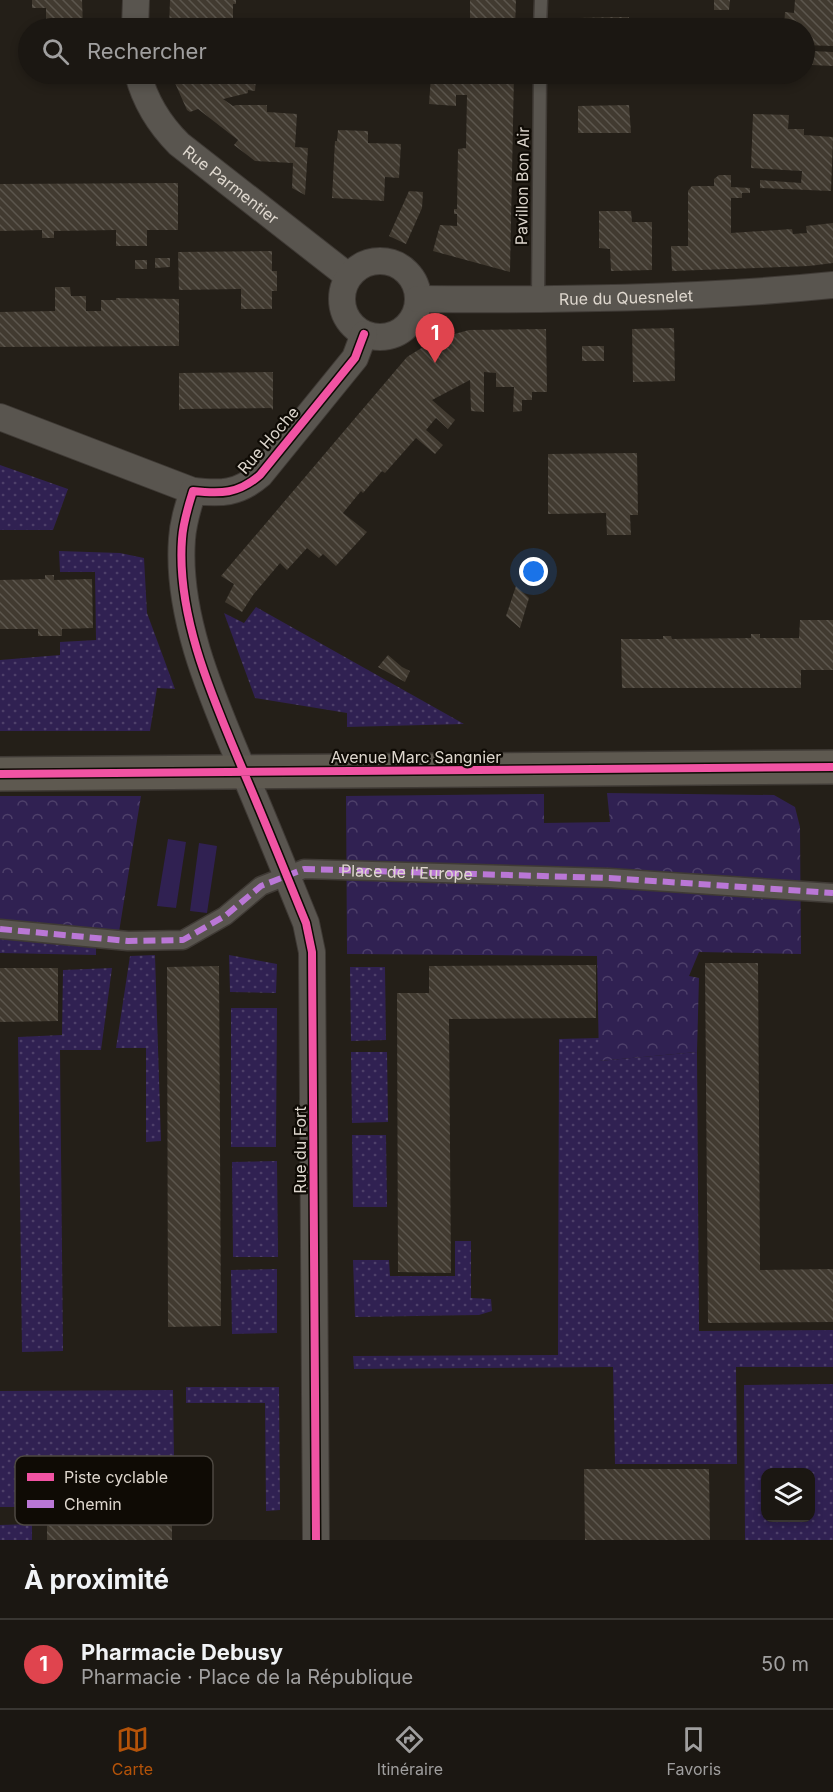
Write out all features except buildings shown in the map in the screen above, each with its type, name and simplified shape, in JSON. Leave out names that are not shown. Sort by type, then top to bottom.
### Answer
[{"type":"main road","name":"Avenue Marc Sangnier","points":[[0,774],[833,767]]},
{"type":"street","points":[[135,18],[136,0]]},
{"type":"street","name":"Rue Parmentier","points":[[140,84],[164,129],[179,144],[348,276]]},
{"type":"street","points":[[373,261],[388,261],[401,267],[412,277],[418,299],[414,317],[400,331],[382,337],[364,334],[350,324],[342,309],[342,292],[348,276],[359,266],[373,261]]},
{"type":"street","name":"Rue du Quesnelet","points":[[418,299],[685,296],[833,285]]},
{"type":"street","name":"Rue Hoche","points":[[0,417],[193,491],[214,493],[234,491],[248,486],[260,475],[355,358],[364,334]]},
{"type":"street","points":[[193,491],[185,516],[181,541],[186,606],[198,651],[233,750],[244,772]]},
{"type":"street","name":"Rue du Fort","points":[[244,772],[306,923],[312,952],[316,1540]]},
{"type":"street","name":"Place de l'Europe","points":[[0,929],[128,941],[183,940],[225,916],[261,886],[304,869],[555,876],[833,893]]},
{"type":"lane","points":[[540,18],[541,0]]},
{"type":"lane","name":"Pavillon Bon Air","points":[[538,299],[540,84]]},
{"type":"green space","points":[[0,465],[68,489],[53,530],[0,530]]},
{"type":"green space","points":[[59,551],[120,553],[144,558],[147,613],[175,689],[157,688],[150,731],[0,731],[0,660],[60,655],[60,642],[96,640],[95,572],[60,572]]},
{"type":"green space","points":[[256,607],[464,724],[347,727],[347,713],[255,698],[224,613],[244,623]]},
{"type":"green space","points":[[607,793],[774,795],[795,807],[800,827],[801,954],[699,952],[689,976],[699,978],[697,1052],[599,1061],[597,956],[347,954],[346,796],[544,794],[544,823],[610,822]]},
{"type":"green space","points":[[0,796],[141,796],[119,932],[0,919]]},
{"type":"green space","points":[[168,839],[186,842],[176,908],[157,906]]},
{"type":"green space","points":[[199,843],[217,846],[207,913],[190,911]]},
{"type":"green space","points":[[0,939],[96,948],[96,955],[0,953]]},
{"type":"green space","points":[[155,955],[161,1141],[146,1142],[146,1048],[116,1048],[130,956]]},
{"type":"green space","points":[[229,955],[277,964],[276,993],[230,992]]},
{"type":"green space","points":[[350,967],[385,967],[386,1040],[351,1041]]},
{"type":"green space","points":[[112,968],[101,1050],[60,1050],[63,1351],[22,1352],[18,1037],[62,1035],[63,970]]},
{"type":"green space","points":[[231,1008],[277,1008],[276,1147],[231,1147]]},
{"type":"green space","points":[[599,1038],[599,1061],[697,1052],[699,1331],[833,1330],[833,1367],[736,1367],[737,1464],[615,1464],[613,1367],[354,1369],[353,1356],[558,1355],[559,1039]]},
{"type":"green space","points":[[351,1052],[387,1052],[388,1122],[352,1123]]},
{"type":"green space","points":[[352,1135],[386,1135],[387,1207],[353,1207]]},
{"type":"green space","points":[[277,1161],[278,1257],[233,1257],[232,1162]]},
{"type":"green space","points":[[455,1241],[471,1241],[471,1298],[491,1299],[492,1311],[479,1315],[355,1317],[353,1260],[389,1260],[390,1276],[455,1276]]},
{"type":"green space","points":[[277,1269],[277,1333],[232,1334],[231,1270]]},
{"type":"green space","points":[[833,1384],[833,1540],[745,1540],[744,1385]]},
{"type":"green space","points":[[186,1387],[279,1387],[280,1510],[266,1511],[265,1403],[186,1403]]},
{"type":"green space","points":[[173,1390],[174,1456],[15,1456],[15,1507],[0,1507],[0,1391]]},
{"type":"green space","points":[[0,1525],[32,1525],[32,1540],[0,1540]]},
{"type":"marked path","points":[[0,929],[128,941],[183,940],[225,916],[261,886],[304,869],[609,878],[833,893]]},
{"type":"cycle path","points":[[316,1540],[312,952],[306,923],[210,690],[200,660],[185,600],[182,539],[193,491],[229,491],[244,486],[260,475],[355,358],[364,334]]},
{"type":"cycle path","points":[[0,774],[833,767]]},
{"type":"place","name":"Pharmacie Debusy","points":[[435,363]]}]
